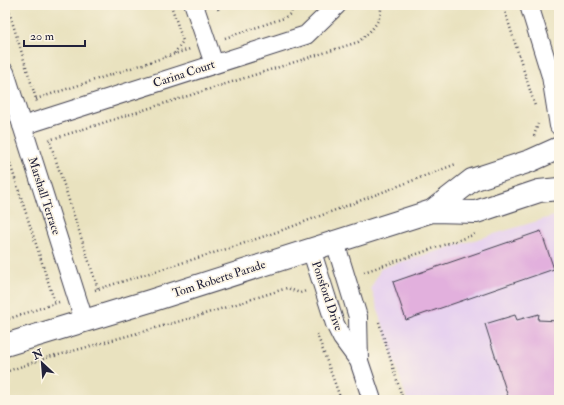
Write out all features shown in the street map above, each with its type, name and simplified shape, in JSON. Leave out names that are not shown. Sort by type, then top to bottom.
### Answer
[{"type":"street","points":[[194,5],[214,64]]},
{"type":"street","name":"Carina Court","points":[[22,126],[306,34],[337,5]]},
{"type":"street","points":[[528,5],[555,81],[559,126]]},
{"type":"street","name":"Marshall Terrace","points":[[6,76],[84,320]]},
{"type":"street","name":"Tom Roberts Parade","points":[[432,211],[472,180],[530,161],[559,148]]},
{"type":"street","points":[[559,153],[559,166]]},
{"type":"street","name":"Tom Roberts Parade","points":[[5,345],[150,301],[432,211],[476,212],[539,191],[559,189]]},
{"type":"street","name":"Ponsford Drive","points":[[334,242],[354,275],[358,317],[359,361],[372,400]]},
{"type":"street","name":"Ponsford Drive","points":[[311,249],[335,324],[342,338],[359,361]]},
{"type":"path","points":[[7,5],[98,289]]},
{"type":"path","points":[[170,5],[183,41],[174,54]]},
{"type":"path","points":[[36,99],[284,18],[290,14],[295,5]]},
{"type":"path","points":[[503,5],[537,111]]},
{"type":"path","points":[[556,5],[559,16]]},
{"type":"path","points":[[528,139],[533,137],[539,119]]},
{"type":"path","points":[[5,148],[55,303]]},
{"type":"path","points":[[5,320],[277,232],[457,164]]},
{"type":"path","points":[[354,275],[480,233]]},
{"type":"path","points":[[354,275],[365,280]]},
{"type":"path","points":[[55,356],[195,317],[287,288],[300,293],[323,285]]},
{"type":"path","points":[[303,292],[305,299]]},
{"type":"path","points":[[377,317],[403,400]]},
{"type":"path","points":[[315,328],[341,400]]},
{"type":"shaded area","points":[[554,216],[559,221],[559,400],[407,400],[371,288],[381,268]]},
{"type":"building","points":[[541,231],[554,269],[406,320],[393,282]]},
{"type":"building","points":[[539,314],[538,320],[559,321],[559,400],[509,400],[485,324],[515,315],[517,320]]}]
